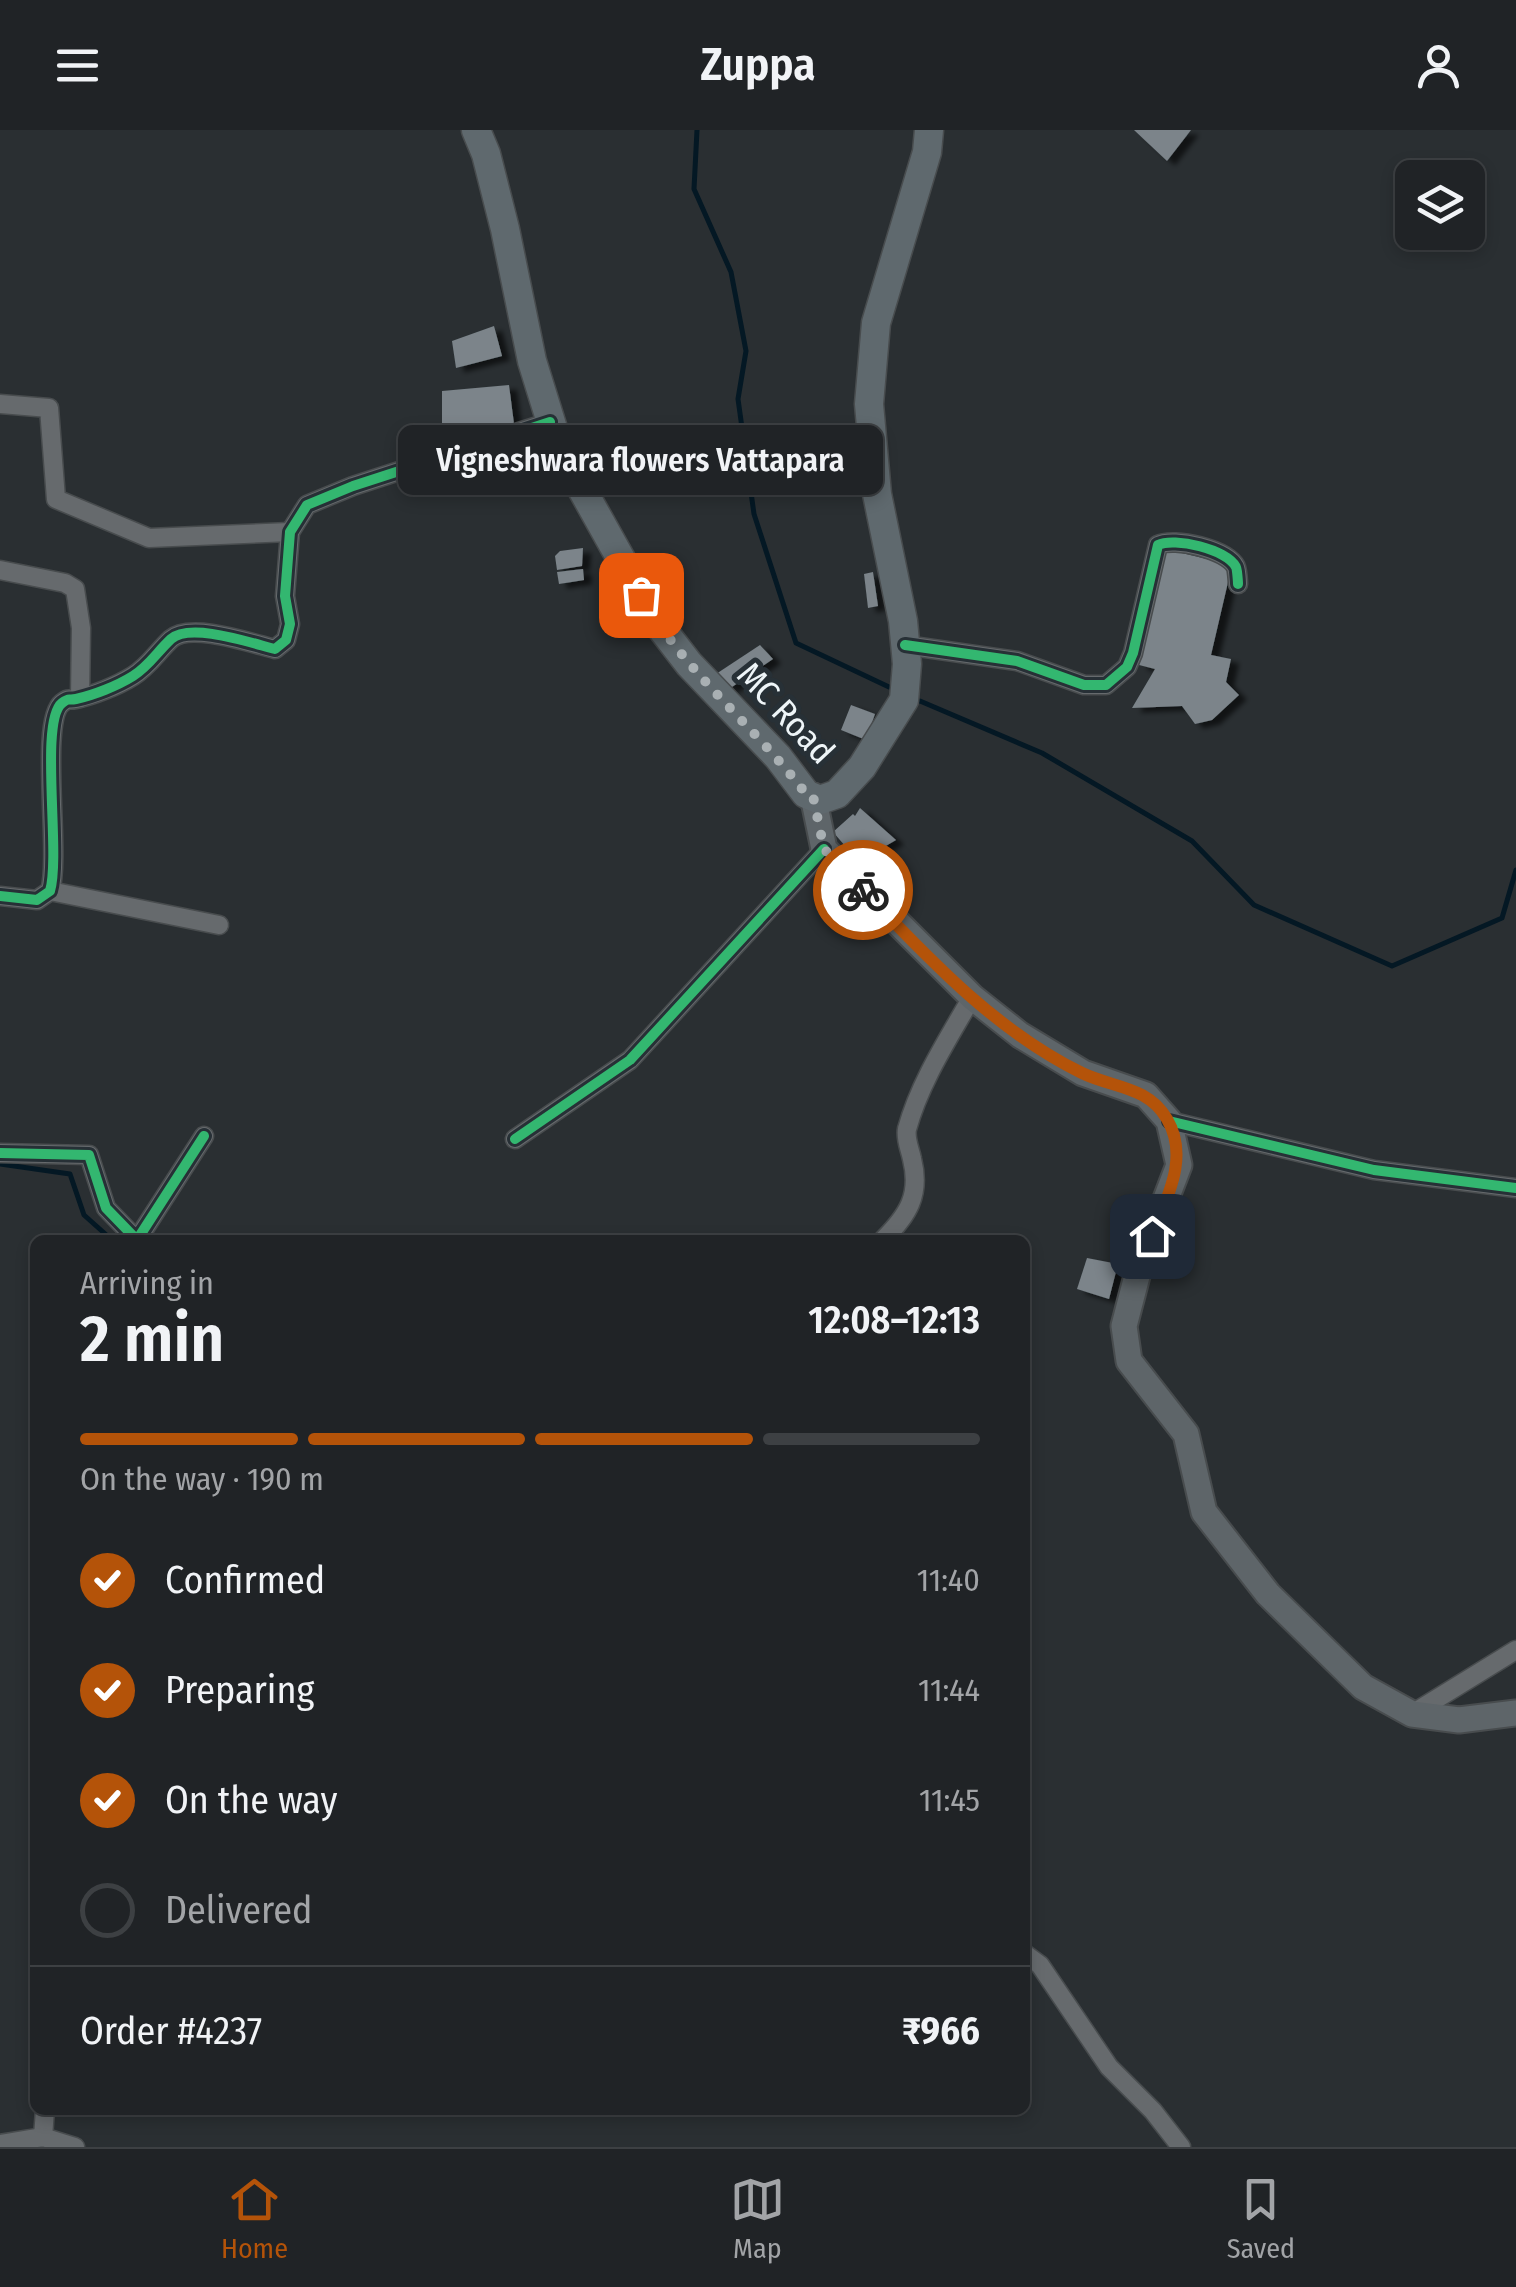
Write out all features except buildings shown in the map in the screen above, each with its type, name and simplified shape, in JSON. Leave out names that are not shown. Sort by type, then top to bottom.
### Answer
[{"type":"main road","name":"MC Road","points":[[476,130],[506,229],[532,362],[559,448],[655,620],[689,664],[778,757],[806,794],[820,800],[837,794],[853,777],[904,700],[903,621],[877,494],[869,404],[876,323],[927,152],[930,130]]},
{"type":"main road","points":[[813,796],[824,849],[972,997],[1020,1035],[1082,1073],[1146,1094],[1169,1121],[1179,1165],[1133,1290],[1124,1326],[1129,1361],[1186,1434],[1204,1512],[1268,1594],[1363,1687],[1412,1714],[1458,1720],[1516,1713]]},
{"type":"street","points":[[0,404],[49,408],[56,499],[149,538],[290,532]]},
{"type":"street","points":[[50,891],[56,853],[51,742],[57,708],[65,700],[128,680],[152,663],[174,636],[193,632],[275,648],[286,640],[290,624],[285,596],[290,532],[307,505],[352,486],[550,422]]},
{"type":"street","points":[[904,644],[1017,661],[1084,685],[1106,685],[1127,666],[1133,652],[1158,545],[1167,540],[1180,542],[1224,556],[1236,567],[1238,584]]},
{"type":"street","points":[[0,570],[65,583],[75,589],[81,628],[80,698]]},
{"type":"street","points":[[514,1139],[630,1060],[824,849]]},
{"type":"street","points":[[0,896],[37,900],[50,891],[220,925]]},
{"type":"street","points":[[889,1235],[914,1201],[917,1178],[906,1134],[925,1081],[972,997]]},
{"type":"street","points":[[1169,1121],[1374,1170],[1516,1188]]},
{"type":"street","points":[[140,1235],[204,1136]]},
{"type":"street","points":[[0,1153],[89,1155],[106,1208],[132,1235]]},
{"type":"street","points":[[1412,1714],[1516,1650]]},
{"type":"street","points":[[1030,1958],[1040,1965],[1110,2066],[1181,2147]]},
{"type":"street","points":[[43,2137],[45,2115]]},
{"type":"street","points":[[0,2144],[43,2137],[75,2147]]},
{"type":"waterway","points":[[697,130],[694,189],[731,272],[746,351],[738,399],[754,514],[796,643],[889,687]]},
{"type":"waterway","points":[[920,701],[1042,753],[1192,841],[1254,905],[1392,966],[1502,918],[1516,870]]},
{"type":"waterway","points":[[0,1164],[70,1174],[84,1215],[106,1235]]},
{"type":"cycle path","points":[[0,896],[37,900],[50,891],[52,735],[55,715],[62,703],[127,680],[180,634],[221,635],[275,649],[286,640],[290,624],[285,596],[290,532],[307,505],[353,486],[550,422]]},
{"type":"cycle path","points":[[905,645],[1017,661],[1084,685],[1106,685],[1127,667],[1133,653],[1158,545],[1187,544],[1212,550],[1236,567],[1238,584]]},
{"type":"cycle path","points":[[515,1139],[630,1060],[824,849]]},
{"type":"cycle path","points":[[1169,1121],[1374,1170],[1516,1188]]},
{"type":"cycle path","points":[[140,1235],[204,1136]]},
{"type":"cycle path","points":[[0,1153],[89,1155],[106,1208],[132,1235]]},
{"type":"way so far","points":[[641,595],[689,664],[778,757],[806,794],[813,796],[824,849],[863,890]]},
{"type":"place","name":"Vigneshwara flowers Vattapara","points":[[641,595]]},
{"type":"route","points":[[863,890],[972,997],[1020,1035],[1082,1073],[1146,1094],[1169,1121],[1179,1165],[1152,1236]]}]
